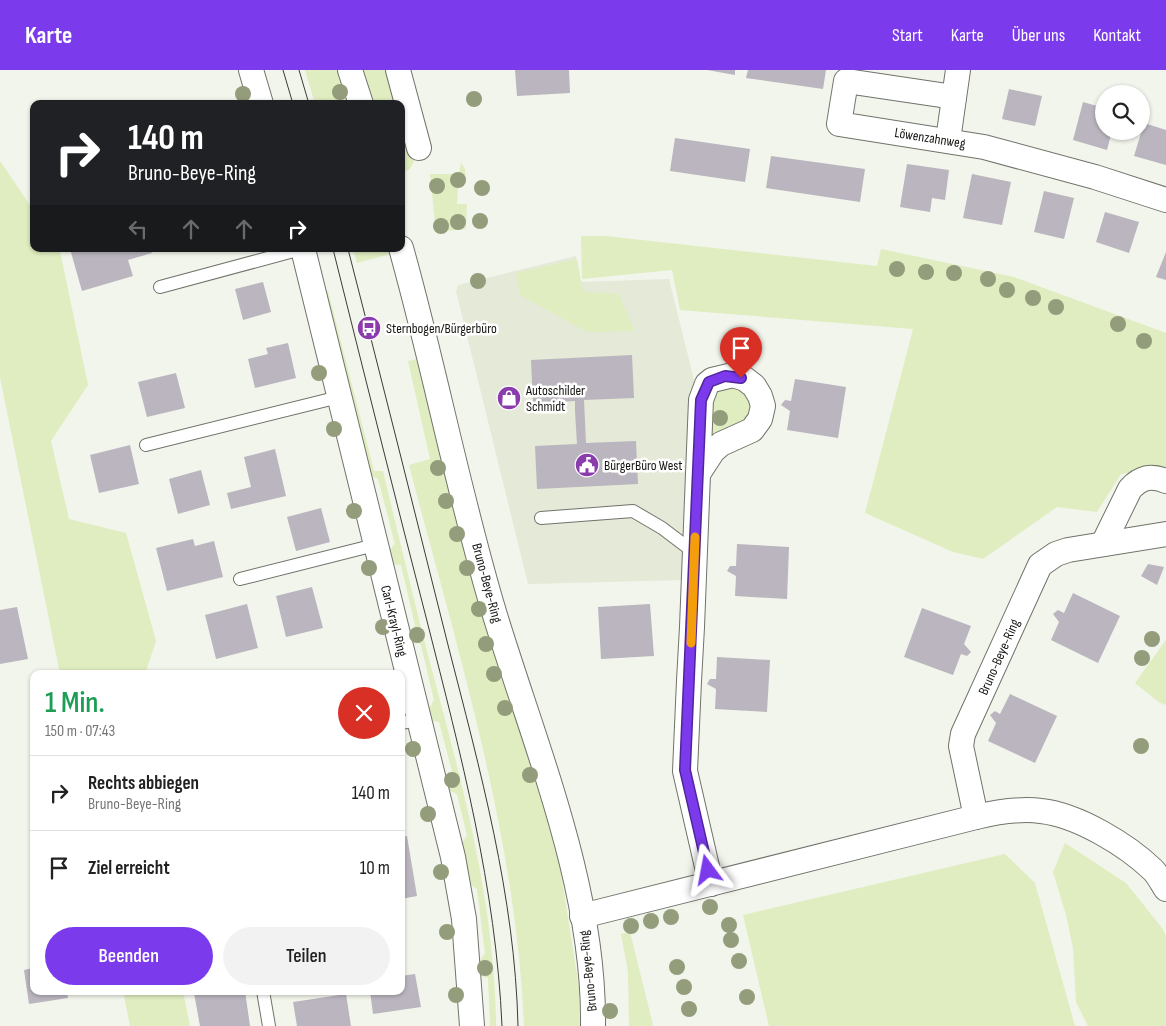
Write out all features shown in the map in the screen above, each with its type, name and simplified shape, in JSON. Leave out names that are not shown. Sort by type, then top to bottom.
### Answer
[{"type":"street","points":[[251,70],[260,100]]},
{"type":"street","points":[[350,70],[360,100]]},
{"type":"street","points":[[398,70],[419,148]]},
{"type":"street","points":[[948,140],[958,70]]},
{"type":"street","name":"Löwenzahnweg","points":[[954,97],[846,82],[839,124],[948,140],[1060,167],[1166,200]]},
{"type":"street","name":"Carl-Krayl-Ring","points":[[303,252],[376,545],[400,670]]},
{"type":"street","name":"Bruno-Beye-Ring","points":[[402,252],[494,611],[551,788],[568,852],[582,916],[590,965],[593,1026]]},
{"type":"street","points":[[698,474],[685,770],[711,884]]},
{"type":"street","points":[[1104,544],[1130,489],[1136,483],[1146,478],[1166,481]]},
{"type":"street","name":"Bruno-Beye-Ring","points":[[976,817],[961,746],[963,734],[1037,570],[1045,561],[1056,554],[1104,544],[1149,539],[1166,534]]},
{"type":"street","name":"Carl-Krayl-Ring","points":[[405,696],[410,722],[446,826],[459,888],[467,942],[472,1026]]},
{"type":"street","name":"Bruno-Beye-Ring","points":[[582,916],[976,817],[1022,810],[1042,811],[1069,817],[1132,852],[1155,872],[1166,889]]},
{"type":"lane","points":[[160,287],[291,252]]},
{"type":"lane","points":[[146,445],[340,397]]},
{"type":"lane","points":[[541,518],[633,510],[695,553]]},
{"type":"lane","points":[[240,579],[376,545]]},
{"type":"lane","points":[[264,995],[269,1026]]},
{"type":"shaded area","points":[[576,256],[578,282],[669,279],[696,388],[685,580],[528,584],[456,291],[458,285]]},
{"type":"green space","points":[[305,70],[337,70],[347,100],[314,100]]},
{"type":"green space","points":[[361,70],[389,70],[398,100],[371,100]]},
{"type":"green space","points":[[405,126],[415,160],[409,170],[405,171]]},
{"type":"green space","points":[[0,161],[30,205],[30,252],[60,252],[88,385],[51,441],[69,519],[126,533],[156,641],[146,670],[59,670],[0,377]]},
{"type":"green space","points":[[461,163],[465,169],[466,183],[458,187],[457,204],[467,204],[466,229],[436,232],[430,174],[459,174]]},
{"type":"green space","points":[[581,236],[606,236],[877,266],[881,249],[1014,277],[1166,333],[1166,468],[1121,474],[1097,512],[1057,507],[983,559],[953,552],[865,513],[913,329],[680,310],[672,270],[582,279]]},
{"type":"green space","points":[[354,252],[391,252],[391,254],[357,263]]},
{"type":"green space","points":[[577,259],[583,292],[619,294],[634,331],[587,332],[520,295],[516,273]]},
{"type":"green space","points":[[328,291],[374,471],[383,471],[464,795],[483,887],[490,933],[496,1026],[490,1026],[488,978],[478,975],[477,965],[485,953],[477,889],[468,883],[461,844],[467,836],[457,794],[450,791],[447,778],[452,771],[439,722],[433,721],[429,709],[434,700],[421,645],[412,640],[410,634],[415,625],[401,565],[392,564],[389,550],[395,544],[378,479],[372,476],[324,293]]},
{"type":"green space","points":[[417,359],[464,544],[558,854],[579,988],[580,1026],[524,1026],[519,955],[497,813],[482,743],[409,465],[430,459],[408,361]]},
{"type":"green space","points":[[738,384],[753,404],[747,422],[716,436],[710,433],[710,398],[715,390]]},
{"type":"green space","points":[[1166,640],[1166,705],[1160,703],[1135,683]]},
{"type":"green space","points":[[1065,843],[1126,883],[1162,928],[1166,936],[1166,1026],[1088,1026],[1076,1002],[1073,948],[1066,915],[1053,872]]},
{"type":"green space","points":[[1005,854],[1035,883],[1075,1026],[769,1026],[743,915]]},
{"type":"green space","points":[[630,932],[653,1025],[651,1026],[629,1026],[628,972],[621,934]]},
{"type":"green space","points":[[124,995],[184,995],[190,1026],[130,1026]]},
{"type":"building","points":[[515,70],[569,70],[570,93],[517,96]]},
{"type":"building","points":[[707,70],[735,70],[735,75]]},
{"type":"building","points":[[748,70],[826,70],[823,89],[746,78]]},
{"type":"building","points":[[1009,89],[1042,96],[1035,126],[1002,119]]},
{"type":"building","points":[[1083,102],[1095,105],[1095,140],[1110,140],[1107,150],[1073,140]]},
{"type":"building","points":[[1150,125],[1166,130],[1166,165],[1134,156],[1139,140],[1150,140]]},
{"type":"building","points":[[675,138],[750,149],[745,182],[670,171]]},
{"type":"building","points":[[771,156],[865,169],[860,202],[766,188]]},
{"type":"building","points":[[907,164],[949,170],[945,200],[932,198],[930,212],[900,207]]},
{"type":"building","points":[[972,174],[1011,182],[1002,225],[963,218]]},
{"type":"building","points":[[1044,191],[1074,198],[1064,239],[1034,232]]},
{"type":"building","points":[[1105,212],[1139,222],[1129,253],[1096,242]]},
{"type":"building","points":[[71,252],[152,252],[128,260],[133,276],[82,291]]},
{"type":"building","points":[[1166,252],[1166,280],[1156,277]]},
{"type":"building","points":[[263,282],[271,312],[243,320],[235,289]]},
{"type":"building","points":[[288,343],[296,378],[255,388],[248,359],[268,354],[266,348]]},
{"type":"building","points":[[632,355],[634,398],[584,400],[585,422],[586,443],[636,441],[638,484],[537,489],[535,446],[577,444],[575,401],[533,403],[531,360]]},
{"type":"building","points":[[176,373],[185,408],[147,417],[138,382]]},
{"type":"building","points":[[795,379],[846,387],[838,438],[787,430],[790,411],[781,405],[785,400],[791,401]]},
{"type":"building","points":[[130,445],[139,484],[99,493],[90,455]]},
{"type":"building","points":[[275,449],[286,496],[231,509],[227,493],[251,487],[244,457]]},
{"type":"building","points":[[201,470],[210,505],[178,514],[169,479]]},
{"type":"building","points":[[321,508],[330,542],[296,551],[287,517]]},
{"type":"building","points":[[193,539],[195,546],[214,541],[223,577],[167,591],[156,548]]},
{"type":"building","points":[[737,544],[789,547],[787,599],[735,596],[736,576],[727,571],[730,566],[736,566]]},
{"type":"building","points":[[1148,564],[1164,567],[1157,585],[1141,576]]},
{"type":"building","points":[[312,587],[323,628],[286,637],[276,596]]},
{"type":"building","points":[[1073,593],[1120,616],[1098,663],[1051,640],[1059,622],[1053,614],[1058,610],[1064,613]]},
{"type":"building","points":[[247,604],[258,648],[216,659],[205,615]]},
{"type":"building","points":[[650,604],[654,656],[601,659],[598,607]]},
{"type":"building","points":[[17,607],[28,659],[0,664],[0,610]]},
{"type":"building","points":[[922,608],[971,626],[964,644],[971,652],[967,656],[961,654],[953,675],[904,657]]},
{"type":"building","points":[[717,657],[770,660],[767,712],[715,709],[716,689],[707,684],[710,679],[716,679]]},
{"type":"building","points":[[1010,694],[1057,716],[1035,763],[988,741],[996,723],[990,715],[995,711],[1000,714]]},
{"type":"building","points":[[405,836],[407,836],[417,896],[405,898]]},
{"type":"building","points":[[30,969],[30,995],[68,995],[68,998],[29,1004],[24,970]]},
{"type":"building","points":[[415,974],[421,1007],[373,1014],[371,995],[405,995],[405,975]]},
{"type":"building","points":[[194,995],[246,995],[250,1026],[200,1026]]},
{"type":"building","points":[[346,995],[351,1026],[297,1026],[293,1002]]},
{"type":"tram line","points":[[283,70],[292,100]]},
{"type":"tram line","points":[[299,70],[308,100]]},
{"type":"tram line","points":[[334,252],[440,671],[475,822],[493,923],[502,1026]]},
{"type":"tram line","points":[[349,252],[472,739],[494,834],[510,929],[518,1026]]},
{"type":"slow traffic","points":[[691,643],[695,537]]},
{"type":"place","name":"Sternbogen/Bürgerbüro","points":[[369,328]]},
{"type":"place","name":"Autoschilder Schmidt","points":[[509,398]]},
{"type":"place","name":"BürgerBüro West","points":[[587,465]]},
{"type":"route","points":[[708,870],[685,770],[701,400],[709,382],[722,376],[741,378]]}]
